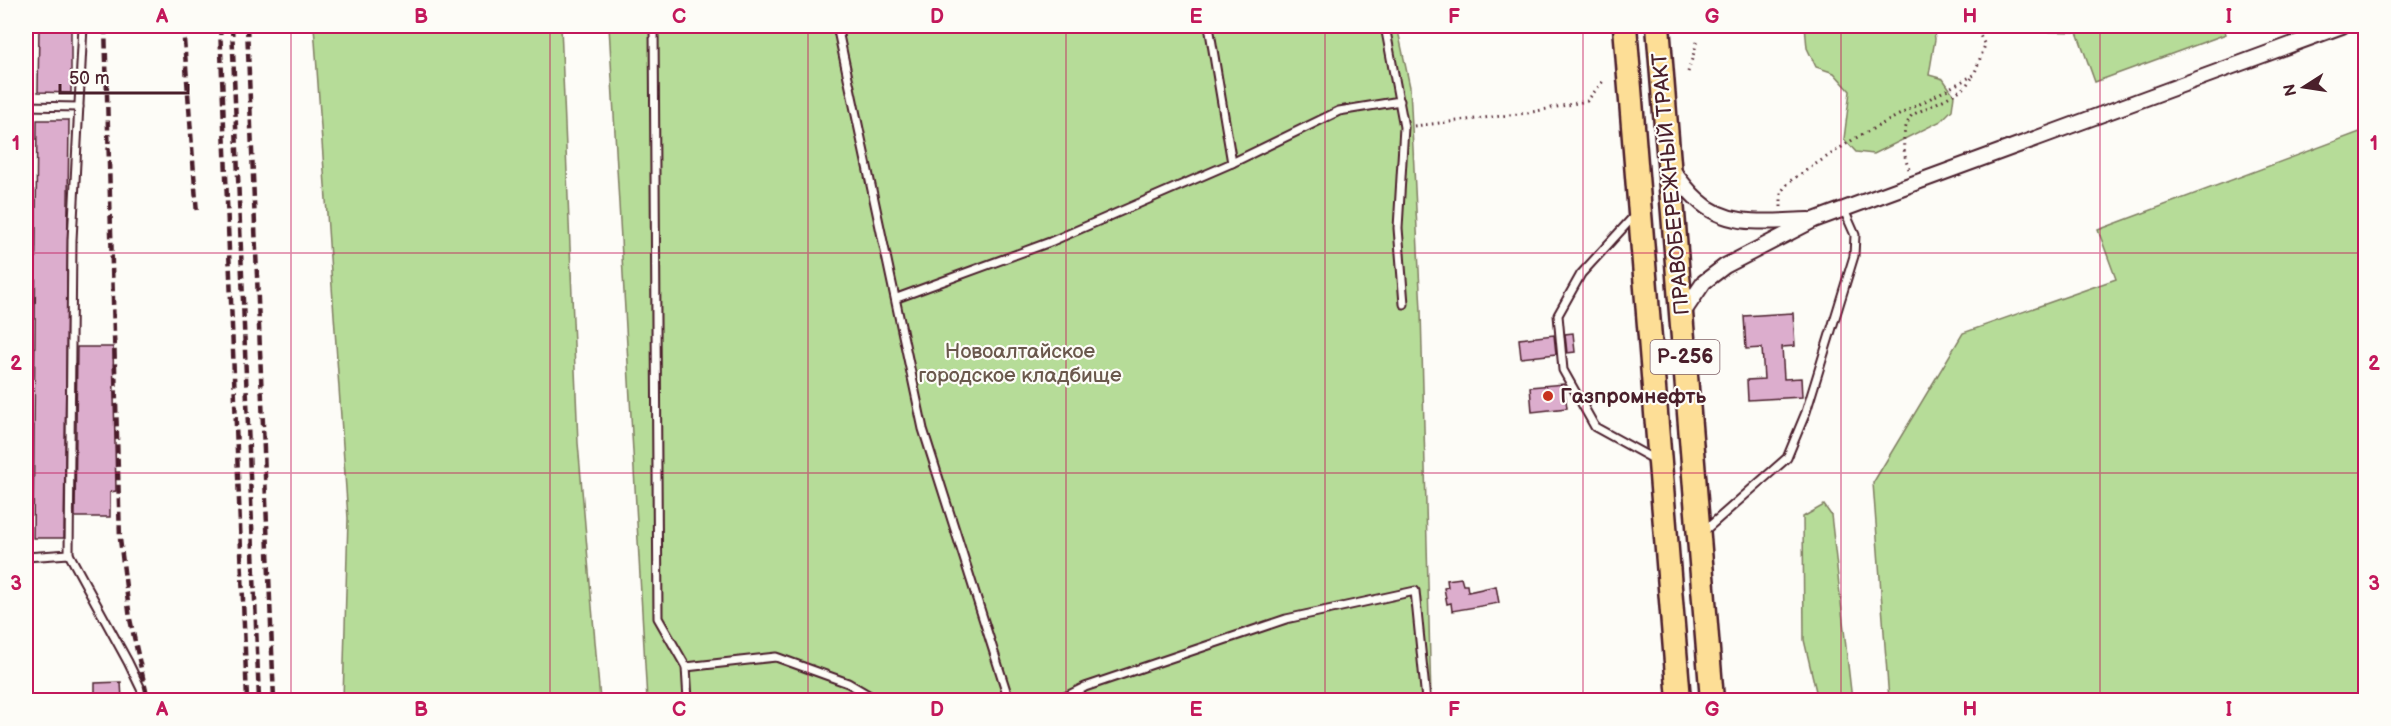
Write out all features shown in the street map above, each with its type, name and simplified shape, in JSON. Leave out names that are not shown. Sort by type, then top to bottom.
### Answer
[{"type":"highway","name":"ПРАВОБЕРЕЖНЫЙ ТРАКТ","points":[[1625,26],[1679,700]]},
{"type":"highway","name":"ПРАВОБЕРЕЖНЫЙ ТРАКТ","points":[[1658,26],[1712,700]]},
{"type":"street","points":[[1682,314],[1704,282],[1725,266],[1814,220],[2342,26]]},
{"type":"street","points":[[1671,168],[1698,200],[1716,214],[1738,221],[1814,220]]},
{"type":"lane","points":[[26,26],[26,50]]},
{"type":"lane","points":[[83,26],[72,240],[69,554],[128,662],[142,691],[142,700]]},
{"type":"lane","points":[[654,26],[658,618],[686,667],[688,700]]},
{"type":"lane","points":[[837,26],[897,298],[923,429],[1009,700]]},
{"type":"lane","points":[[1209,26],[1232,163]]},
{"type":"lane","points":[[1385,26],[1404,127],[1398,228],[1404,304]]},
{"type":"lane","points":[[897,298],[1050,242],[1232,163],[1339,111],[1400,101]]},
{"type":"lane","points":[[26,106],[79,107]]},
{"type":"lane","points":[[1639,210],[1581,274],[1558,315],[1563,369],[1594,427],[1660,462]]},
{"type":"lane","points":[[1699,536],[1787,458],[1806,412],[1854,256],[1855,235],[1844,210]]},
{"type":"lane","points":[[26,557],[69,554]]},
{"type":"lane","points":[[1059,700],[1085,687],[1286,619],[1416,591],[1426,700]]},
{"type":"lane","points":[[686,667],[776,657],[848,683],[878,700]]},
{"type":"path","points":[[1920,182],[1907,165],[1904,133],[1907,122],[1912,115],[1964,88],[1974,75],[1984,45],[1975,26]]},
{"type":"path","points":[[1688,72],[1698,39]]},
{"type":"path","points":[[1780,221],[1781,192],[1790,181],[1854,139],[1974,75]]},
{"type":"path","points":[[1404,127],[1527,113],[1587,101],[1604,80]]},
{"type":"green space","points":[[314,26],[561,26],[578,443],[600,700],[343,700],[348,518]]},
{"type":"green space","name":"Новоалтайское городское кладбище","points":[[609,26],[1397,26],[1410,87],[1421,311],[1431,700],[647,700]]},
{"type":"green space","points":[[1805,26],[1933,26],[1935,39],[1929,75],[1943,79],[1954,95],[1952,110],[1941,121],[1874,154],[1856,152],[1844,139],[1850,91],[1834,73],[1816,67],[1807,48]]},
{"type":"green space","points":[[1987,26],[2223,26],[2226,34],[2095,82],[2077,32],[1996,31]]},
{"type":"green space","points":[[2365,130],[2365,700],[1889,700],[1873,483],[1963,333],[2116,279],[2098,230]]},
{"type":"green space","points":[[1824,505],[1831,515],[1852,700],[1818,700],[1804,640],[1803,517]]},
{"type":"building","points":[[39,26],[71,26],[71,93],[38,92]]},
{"type":"building","points":[[37,120],[69,120],[64,538],[33,538]]},
{"type":"building","points":[[1793,313],[1795,346],[1782,347],[1784,379],[1801,378],[1802,397],[1748,400],[1747,380],[1764,379],[1762,348],[1746,349],[1744,316]]},
{"type":"building","points":[[1573,333],[1575,352],[1567,353],[1565,334]]},
{"type":"building","points":[[1554,335],[1556,354],[1521,358],[1519,339]]},
{"type":"building","points":[[77,347],[113,347],[116,491],[110,492],[110,517],[75,517]]},
{"type":"building","points":[[1564,384],[1567,408],[1532,412],[1530,387]]},
{"type":"building","points":[[1461,578],[1463,585],[1467,585],[1468,592],[1496,586],[1499,603],[1452,611],[1451,603],[1447,604],[1444,588],[1448,587],[1447,580]]},
{"type":"building","points":[[121,682],[122,700],[95,700],[95,683]]},
{"type":"railway","points":[[105,26],[120,539],[130,619],[148,700]]},
{"type":"railway","points":[[183,26],[197,214]]},
{"type":"railway","points":[[220,26],[247,700]]},
{"type":"railway","points":[[232,26],[259,700]]},
{"type":"railway","points":[[247,26],[274,700]]},
{"type":"place","name":"Газпромнефть","points":[[1548,396]]}]
